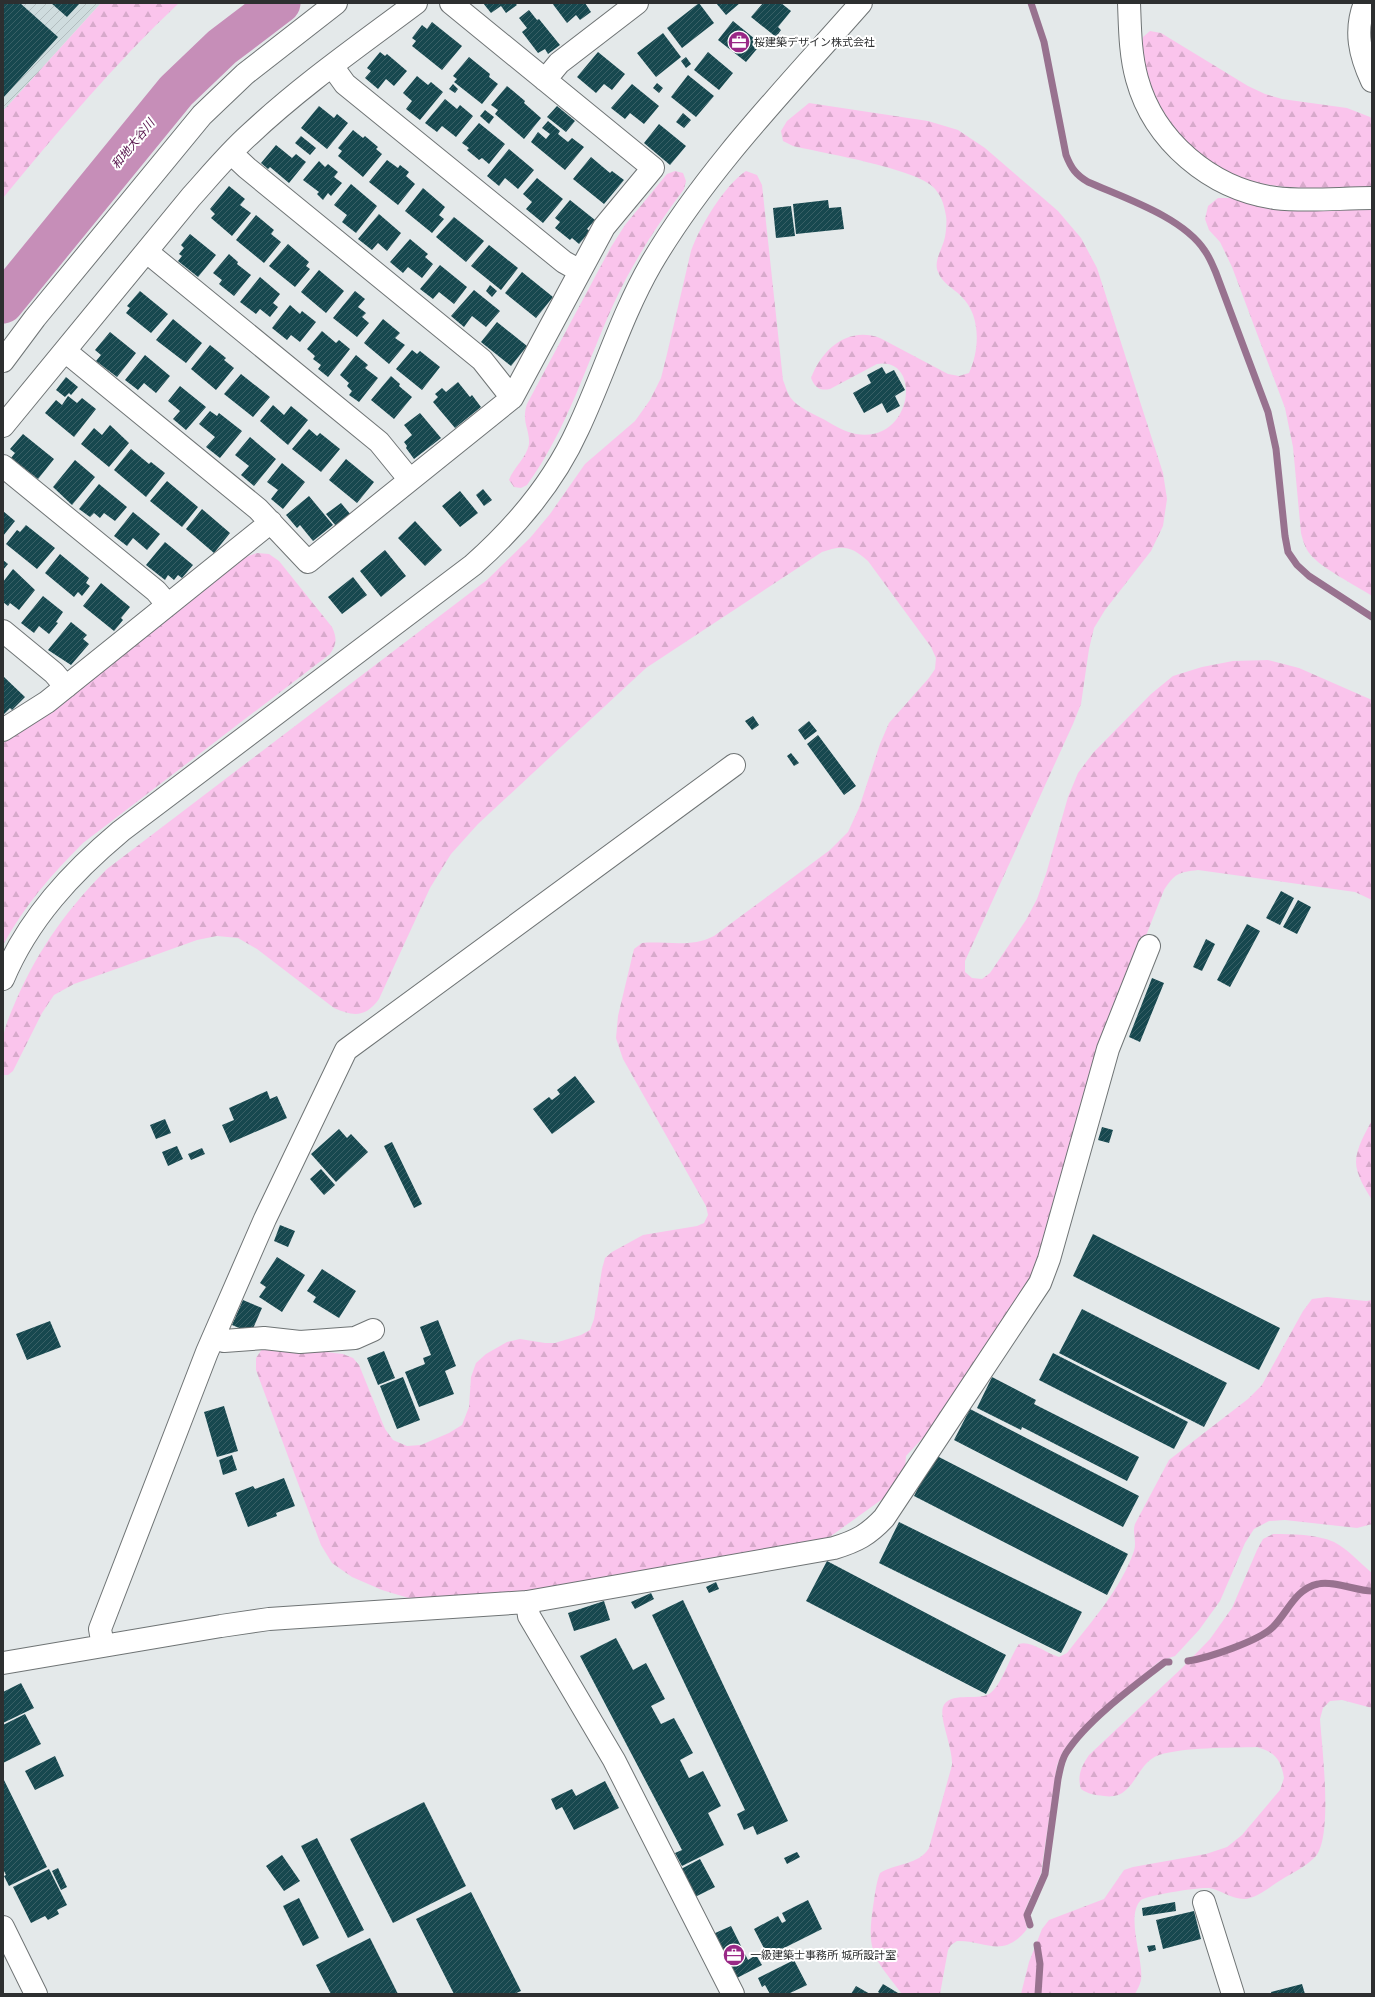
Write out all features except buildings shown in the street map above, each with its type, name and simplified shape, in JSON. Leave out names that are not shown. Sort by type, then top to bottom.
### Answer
[{"type":"street","points":[[3,361],[35,318],[202,115],[245,74],[336,3]]},
{"type":"street","points":[[6,416],[65,351],[231,153],[280,107],[416,3]]},
{"type":"street","points":[[65,351],[252,504],[308,562],[512,398],[604,227],[653,168],[451,3]]},
{"type":"street","points":[[545,80],[559,63],[637,3]]},
{"type":"street","points":[[3,979],[25,937],[45,907],[68,879],[94,854],[121,831],[473,564],[515,524],[534,502],[565,454],[579,428],[628,310],[664,243],[740,140],[861,3]]},
{"type":"street","points":[[1129,3],[1132,48],[1137,79],[1149,109],[1166,136],[1188,159],[1220,180],[1244,190],[1275,198],[1372,198]]},
{"type":"street","points":[[1365,3],[1359,25],[1358,39],[1363,59],[1372,81]]},
{"type":"street","points":[[332,66],[345,84],[564,262],[580,271]]},
{"type":"street","points":[[231,153],[247,168],[482,360],[512,398]]},
{"type":"street","points":[[147,252],[379,442],[410,480]]},
{"type":"street","points":[[3,466],[156,591],[168,605]]},
{"type":"street","points":[[3,730],[47,702],[271,522]]},
{"type":"street","points":[[3,631],[54,673],[66,687]]},
{"type":"street","points":[[103,1646],[100,1629],[214,1337],[265,1219],[346,1050],[734,765]]},
{"type":"street","points":[[3,1662],[269,1619],[527,1602],[834,1548],[853,1542],[870,1532],[884,1518],[1040,1283],[1049,1259],[1108,1049],[1149,946]]},
{"type":"street","points":[[214,1337],[224,1341],[264,1338],[300,1342],[355,1338],[373,1330]]},
{"type":"street","points":[[527,1602],[529,1616],[614,1760],[733,1994]]},
{"type":"street","points":[[1204,1902],[1232,1994]]},
{"type":"street","points":[[3,1927],[36,1994]]},
{"type":"shaded area","points":[[3,3],[101,3],[3,111]]},
{"type":"green space","points":[[101,3],[179,3],[110,73],[66,122],[3,198],[3,111]]},
{"type":"green space","points":[[1150,31],[1161,33],[1248,86],[1265,94],[1282,99],[1347,108],[1370,117],[1372,119],[1372,188],[1281,187],[1254,182],[1229,173],[1206,159],[1184,139],[1163,112],[1150,86],[1142,47],[1143,37]]},
{"type":"green space","points":[[809,103],[928,121],[958,130],[985,148],[1058,211],[1081,238],[1097,268],[1163,473],[1167,499],[1163,526],[1151,551],[1105,610],[1094,628],[1089,649],[1081,704],[965,961],[965,972],[972,978],[982,979],[990,973],[1026,920],[1037,899],[1046,874],[1068,797],[1078,773],[1093,753],[1151,694],[1173,676],[1202,667],[1233,661],[1268,660],[1299,668],[1372,700],[1372,900],[1355,892],[1198,870],[1182,873],[1171,880],[1164,890],[1102,1047],[1039,1269],[934,1426],[906,1456],[905,1468],[888,1495],[824,1541],[526,1595],[412,1599],[382,1590],[352,1577],[332,1563],[321,1545],[256,1370],[256,1358],[262,1349],[274,1346],[343,1354],[353,1358],[359,1365],[385,1429],[393,1440],[407,1446],[421,1445],[449,1433],[462,1425],[469,1407],[471,1377],[476,1363],[486,1354],[507,1342],[520,1339],[555,1343],[581,1335],[590,1330],[594,1319],[605,1258],[612,1252],[643,1235],[697,1226],[704,1223],[708,1215],[706,1206],[623,1059],[616,1038],[618,1016],[634,949],[642,943],[688,943],[705,940],[714,936],[830,850],[848,832],[859,808],[880,744],[889,723],[929,678],[935,669],[936,658],[931,647],[868,561],[857,552],[846,548],[836,548],[822,552],[646,668],[478,824],[451,854],[430,888],[379,999],[374,1005],[364,1012],[354,1014],[334,1008],[257,949],[238,938],[217,936],[197,940],[74,984],[54,995],[42,1013],[13,1071],[8,1075],[3,1075],[2,1047],[4,1033],[17,998],[45,945],[80,898],[107,869],[487,580],[530,538],[550,514],[585,464],[635,421],[650,400],[661,378],[691,251],[695,241],[721,196],[729,186],[746,171],[757,175],[762,185],[783,380],[793,401],[806,410],[852,433],[875,434],[890,426],[900,414],[905,400],[906,385],[901,373],[892,365],[877,364],[830,389],[823,390],[818,388],[811,378],[816,367],[829,349],[847,338],[857,335],[868,335],[880,338],[948,374],[959,376],[969,373],[973,364],[977,343],[975,322],[968,304],[942,279],[937,268],[937,259],[944,241],[946,224],[946,216],[940,196],[932,186],[922,179],[906,173],[887,167],[793,146],[783,141],[781,131],[787,121]]},
{"type":"green space","points":[[675,171],[683,173],[686,181],[684,189],[646,244],[621,288],[565,420],[554,442],[527,485],[521,488],[514,487],[509,480],[526,453],[529,444],[525,421],[525,410],[527,404],[611,247],[625,225],[667,174]]},
{"type":"green space","points":[[1218,198],[1231,198],[1274,208],[1372,208],[1372,596],[1322,565],[1310,554],[1304,544],[1301,533],[1293,447],[1285,408],[1232,267],[1220,242],[1209,230],[1205,219],[1208,206]]},
{"type":"green space","points":[[257,553],[269,554],[279,561],[332,627],[336,641],[330,654],[83,843],[39,891],[20,917],[3,945],[3,743],[54,711],[246,557]]},
{"type":"green space","points":[[1372,1120],[1372,1200],[1359,1177],[1356,1167],[1356,1157],[1359,1146]]},
{"type":"green space","points":[[1327,1297],[1366,1301],[1372,1300],[1372,1524],[1357,1528],[1285,1520],[1269,1521],[1254,1529],[1245,1543],[1220,1601],[1199,1630],[1175,1656],[1160,1661],[1110,1702],[1071,1740],[1063,1751],[1057,1765],[1041,1873],[1025,1910],[1024,1915],[1027,1929],[1010,1944],[1002,1946],[957,1941],[951,1945],[948,1950],[940,1994],[902,1994],[879,1963],[872,1946],[871,1923],[873,1907],[880,1873],[919,1858],[925,1854],[929,1848],[952,1765],[952,1758],[942,1712],[946,1702],[951,1699],[978,1697],[989,1694],[997,1685],[1019,1644],[1029,1644],[1059,1657],[1067,1653],[1105,1605],[1121,1579],[1134,1551],[1135,1524],[1169,1460],[1248,1399],[1262,1385],[1303,1311],[1312,1299]]},
{"type":"green space","points":[[1273,1534],[1296,1534],[1327,1539],[1349,1552],[1372,1573],[1372,1708],[1342,1700],[1330,1701],[1323,1708],[1320,1719],[1324,1770],[1325,1811],[1324,1830],[1321,1845],[1316,1856],[1299,1869],[1253,1897],[1239,1899],[1213,1889],[1204,1888],[1163,1894],[1141,1900],[1137,1907],[1135,1916],[1135,1927],[1141,1982],[1135,1994],[1021,1994],[1029,1962],[1042,1929],[1049,1920],[1104,1899],[1124,1870],[1133,1867],[1206,1854],[1227,1847],[1242,1835],[1280,1790],[1284,1778],[1279,1762],[1273,1754],[1257,1747],[1194,1749],[1169,1752],[1159,1755],[1151,1759],[1145,1765],[1129,1787],[1122,1793],[1114,1796],[1104,1796],[1086,1792],[1081,1789],[1079,1780],[1082,1768],[1089,1755],[1182,1668],[1210,1639],[1232,1608],[1263,1539]]},
{"type":"waterway","name":"和地大谷川","points":[[3,303],[176,91],[222,47],[280,3]]},
{"type":"waterway","points":[[1031,3],[1044,42],[1066,155],[1070,164],[1074,171],[1088,182],[1168,218],[1195,239],[1207,254],[1216,273],[1268,412],[1276,449],[1288,552],[1297,565],[1309,576],[1372,617]]},
{"type":"waterway","points":[[1188,1661],[1233,1648],[1257,1638],[1273,1627],[1292,1602],[1303,1591],[1310,1587],[1318,1584],[1330,1583],[1372,1591]]},
{"type":"waterway","points":[[1030,1925],[1027,1915],[1045,1874],[1058,1779],[1064,1756],[1075,1741],[1098,1716],[1153,1671],[1165,1662],[1169,1662]]},
{"type":"waterway","points":[[1037,1945],[1040,1964],[1038,1994]]},
{"type":"place","name":"桜建築デザイン株式会社","points":[[739,42]]},
{"type":"place","name":"一級建築士事務所 城所設計室","points":[[734,1955]]}]
